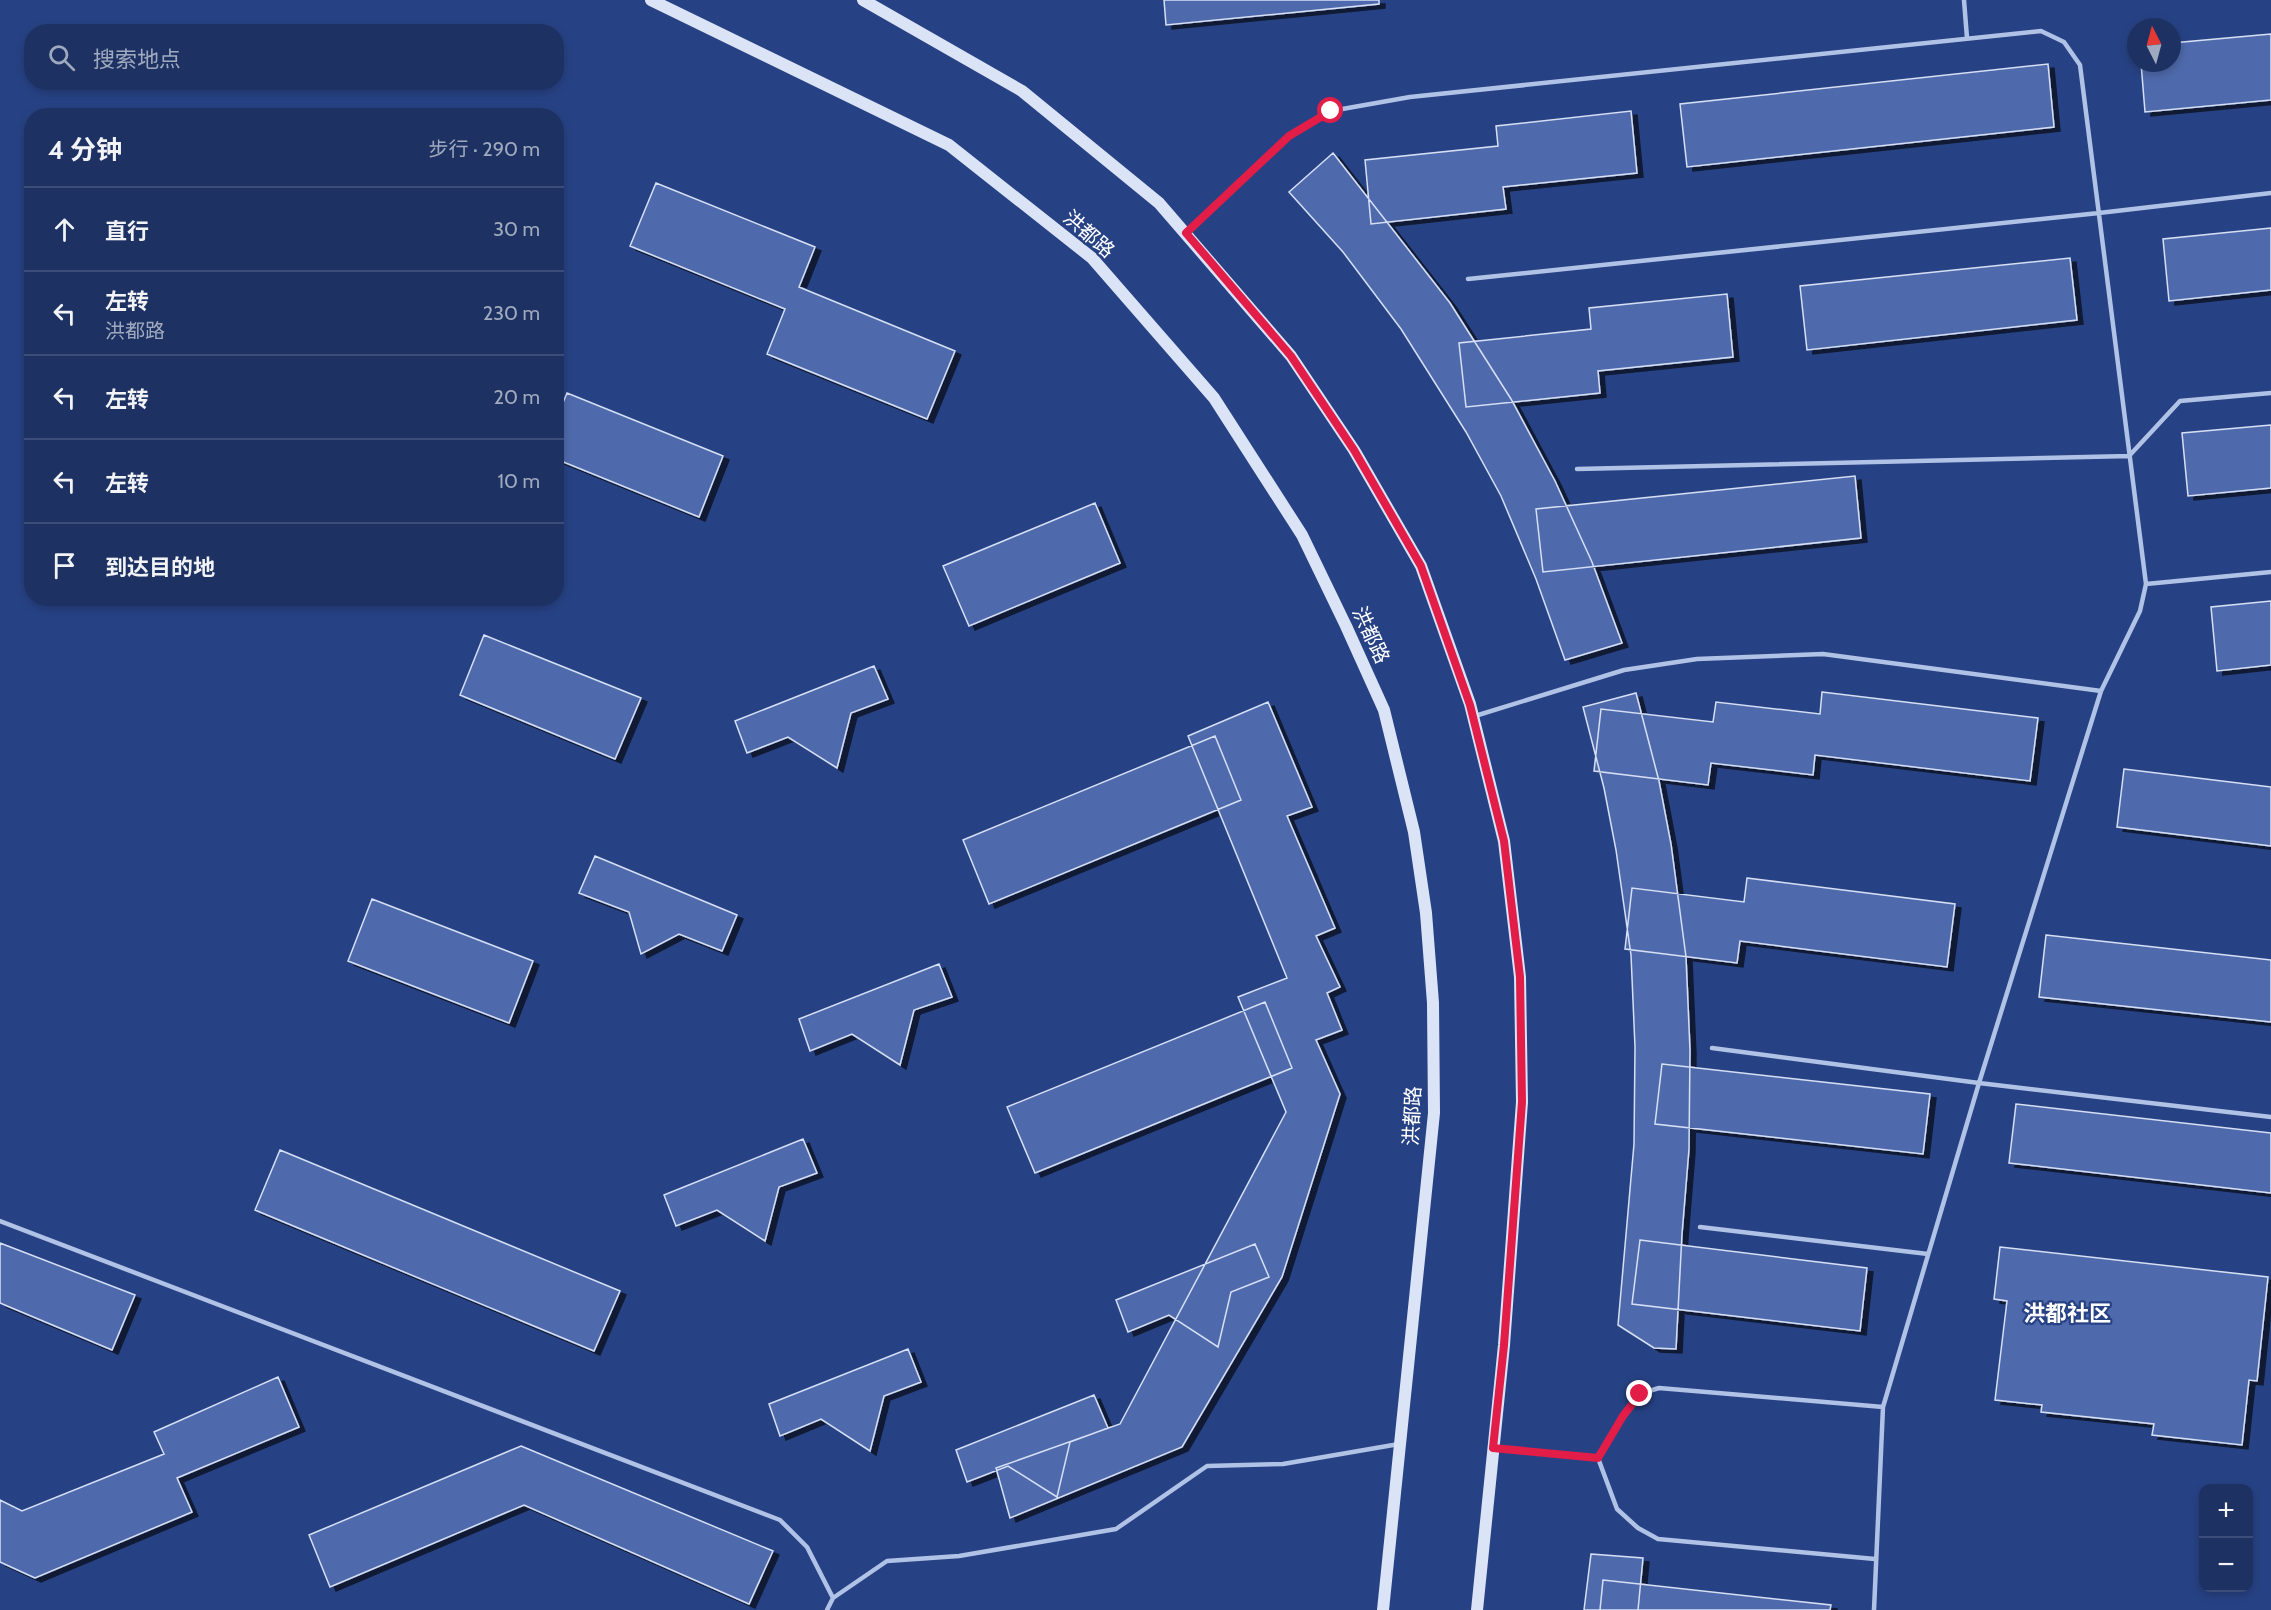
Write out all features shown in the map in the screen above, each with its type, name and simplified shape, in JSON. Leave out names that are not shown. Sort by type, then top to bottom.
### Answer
[{"type":"main road","name":"洪都路","points":[[651,0],[949,145],[1092,258],[1214,398],[1302,535],[1384,710],[1414,832],[1426,913],[1433,1003],[1434,1113],[1383,1610]]},
{"type":"main road","points":[[863,0],[1022,91],[1159,203],[1291,356],[1354,450],[1421,566],[1473,717],[1504,841],[1520,977],[1522,1102],[1504,1345],[1477,1610]]},
{"type":"lane","points":[[1964,0],[1967,39]]},
{"type":"lane","points":[[1186,233],[1289,136],[1331,111],[1410,97],[2041,31],[2064,42],[2080,66],[2146,584],[2139,611],[2101,691],[1979,1083],[1883,1407],[1874,1610]]},
{"type":"lane","points":[[1468,279],[2271,193]]},
{"type":"lane","points":[[1577,469],[2129,456],[2180,401],[2271,393]]},
{"type":"lane","points":[[2146,584],[2271,572]]},
{"type":"lane","points":[[1473,717],[1624,670],[1697,659],[1823,654],[2101,691]]},
{"type":"lane","points":[[1712,1048],[1979,1083],[2271,1117]]},
{"type":"lane","points":[[0,1221],[780,1520],[807,1547],[833,1598]]},
{"type":"lane","points":[[1700,1227],[1928,1254]]},
{"type":"lane","points":[[1598,1458],[1623,1416],[1640,1394],[1659,1388],[1883,1407]]},
{"type":"lane","points":[[827,1610],[833,1598],[887,1561],[959,1556],[1116,1529],[1207,1466],[1283,1464],[1400,1444]]},
{"type":"lane","points":[[1493,1448],[1598,1458]]},
{"type":"lane","points":[[1598,1458],[1617,1509],[1638,1528],[1658,1539],[1875,1559]]},
{"type":"building","points":[[1164,0],[1379,0],[1379,4],[1166,25]]},
{"type":"building","points":[[2271,34],[2271,100],[2145,112],[2142,72],[2181,72],[2181,42]]},
{"type":"building","points":[[2048,64],[2054,127],[1687,167],[1680,104]]},
{"type":"building","points":[[1631,111],[1637,173],[1503,187],[1506,209],[1371,224],[1365,160],[1498,146],[1496,126]]},
{"type":"building","points":[[1333,153],[1450,303],[1511,399],[1555,481],[1592,562],[1622,643],[1565,660],[1536,579],[1501,496],[1466,432],[1401,329],[1343,252],[1289,192]]},
{"type":"building","points":[[656,183],[815,247],[799,287],[955,351],[927,419],[767,354],[785,309],[630,246]]},
{"type":"building","points":[[2271,228],[2271,290],[2169,301],[2163,239]]},
{"type":"building","points":[[2070,258],[2077,320],[1807,350],[1800,286]]},
{"type":"building","points":[[1727,294],[1733,357],[1598,371],[1600,393],[1466,407],[1459,343],[1591,329],[1589,308]]},
{"type":"building","points":[[567,393],[723,456],[699,517],[564,462],[564,400]]},
{"type":"building","points":[[2271,425],[2271,488],[2188,496],[2182,433]]},
{"type":"building","points":[[1855,476],[1861,538],[1543,572],[1536,509]]},
{"type":"building","points":[[1095,503],[1120,563],[969,626],[943,566]]},
{"type":"building","points":[[2271,601],[2271,665],[2217,671],[2211,607]]},
{"type":"building","points":[[484,635],[641,698],[615,759],[460,695]]},
{"type":"building","points":[[874,666],[888,699],[851,713],[837,768],[788,737],[747,753],[735,721]]},
{"type":"building","points":[[1822,692],[2038,718],[2030,781],[1815,755],[1813,775],[1711,763],[1708,785],[1594,771],[1601,709],[1713,722],[1716,702],[1820,714]]},
{"type":"building","points":[[1636,693],[1659,781],[1671,844],[1686,957],[1690,1050],[1689,1149],[1676,1349],[1654,1348],[1618,1325],[1634,1144],[1635,1047],[1631,955],[1616,850],[1604,788],[1583,707]]},
{"type":"building","points":[[1268,702],[1312,807],[1287,816],[1335,928],[1316,936],[1340,987],[1327,993],[1342,1030],[1316,1040],[1340,1094],[1282,1277],[1182,1447],[1010,1518],[996,1468],[1120,1424],[1286,1112],[1238,997],[1287,978],[1188,736]]},
{"type":"building","points":[[1215,736],[1241,800],[989,904],[963,840]]},
{"type":"building","points":[[2124,769],[2271,787],[2271,846],[2117,827]]},
{"type":"building","points":[[595,856],[737,915],[722,951],[679,934],[641,954],[629,912],[579,893]]},
{"type":"building","points":[[1747,878],[1955,904],[1947,967],[1740,941],[1737,963],[1625,949],[1632,888],[1744,902]]},
{"type":"building","points":[[372,899],[533,961],[509,1023],[348,961]]},
{"type":"building","points":[[2046,935],[2271,960],[2271,1022],[2039,997]]},
{"type":"building","points":[[939,964],[952,997],[914,1010],[900,1065],[852,1034],[810,1051],[799,1019]]},
{"type":"building","points":[[1265,1002],[1292,1068],[1035,1173],[1007,1107]]},
{"type":"building","points":[[1662,1064],[1930,1094],[1923,1154],[1655,1124]]},
{"type":"building","points":[[2016,1104],[2271,1133],[2271,1193],[2009,1163]]},
{"type":"building","points":[[803,1139],[817,1173],[779,1187],[765,1241],[717,1210],[676,1226],[664,1195]]},
{"type":"building","points":[[280,1150],[620,1291],[594,1351],[255,1210]]},
{"type":"building","points":[[1640,1240],[1867,1268],[1860,1331],[1632,1304]]},
{"type":"building","points":[[0,1243],[135,1295],[112,1350],[0,1303]]},
{"type":"building","points":[[1255,1244],[1269,1277],[1231,1292],[1218,1347],[1169,1315],[1128,1332],[1116,1300]]},
{"type":"building","points":[[2000,1247],[2268,1277],[2257,1381],[2249,1380],[2242,1445],[2152,1435],[2154,1424],[2041,1412],[2042,1405],[1995,1400],[2007,1301],[1994,1299]]},
{"type":"building","points":[[908,1349],[921,1382],[884,1396],[870,1451],[821,1419],[780,1436],[769,1404]]},
{"type":"building","points":[[278,1377],[299,1427],[177,1478],[192,1512],[35,1578],[0,1562],[0,1500],[22,1511],[164,1454],[154,1432]]},
{"type":"building","points":[[1094,1395],[1108,1428],[1070,1442],[1057,1497],[1008,1466],[967,1482],[956,1450]]},
{"type":"building","points":[[521,1446],[773,1551],[749,1604],[524,1505],[330,1587],[309,1535]]},
{"type":"building","points":[[1591,1554],[1643,1558],[1638,1610],[1584,1610]]},
{"type":"building","points":[[1603,1580],[1831,1605],[1830,1610],[1600,1610]]},
{"type":"district","name":"洪都社区","points":[[2067,1313]]},
{"type":"route","points":[[1331,111],[1289,136],[1186,233],[1291,356],[1354,450],[1421,566],[1470,705],[1504,841],[1520,977],[1522,1102],[1504,1345],[1493,1448],[1598,1458],[1623,1416],[1640,1394]]}]
